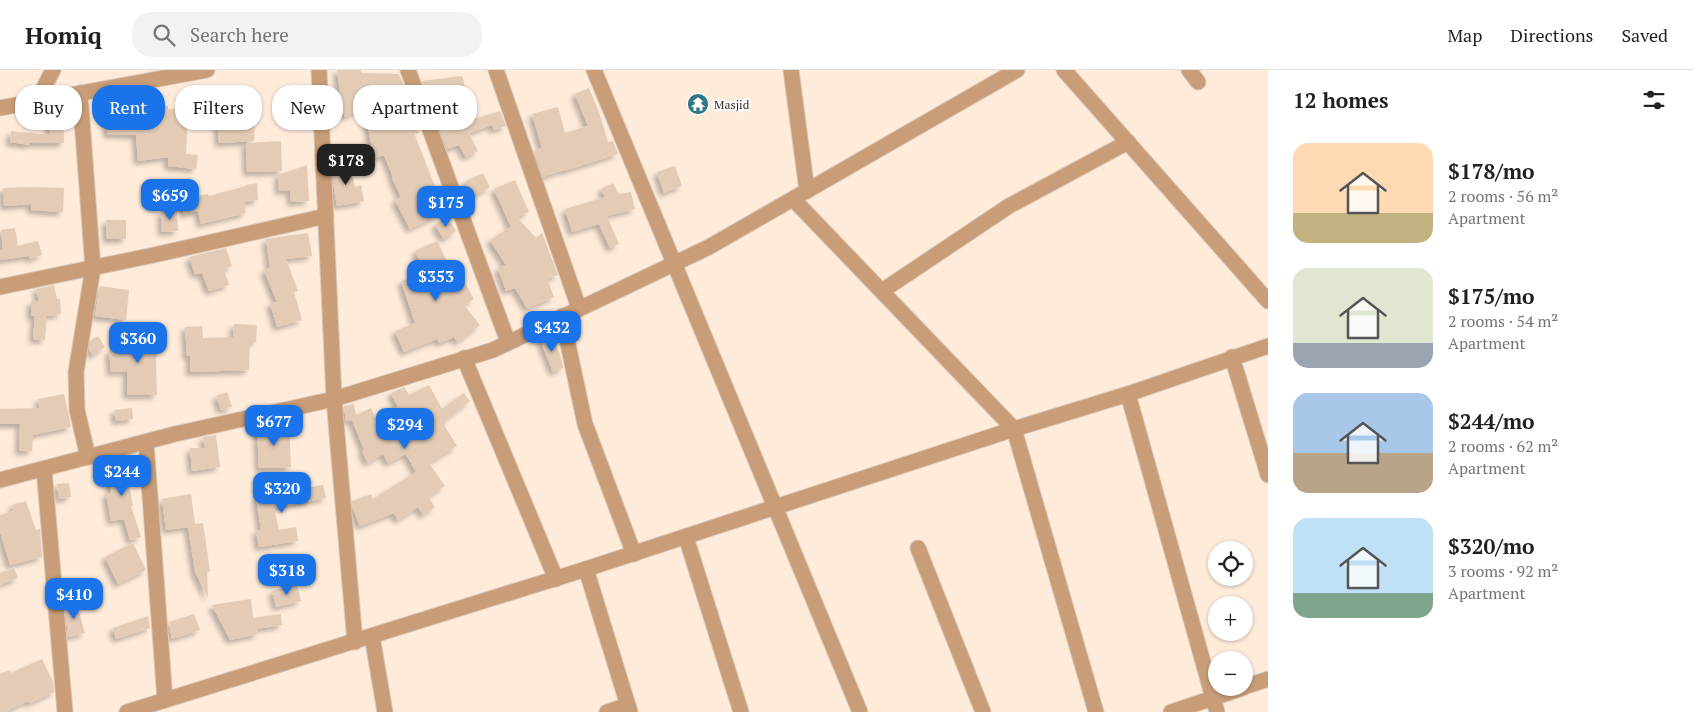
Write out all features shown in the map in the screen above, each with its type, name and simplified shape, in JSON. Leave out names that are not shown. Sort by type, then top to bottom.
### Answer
[{"type":"street","points":[[45,85],[53,70]]},
{"type":"street","points":[[82,94],[207,70]]},
{"type":"street","points":[[319,70],[334,399],[354,642]]},
{"type":"street","points":[[408,70],[508,342]]},
{"type":"street","points":[[496,70],[579,308]]},
{"type":"street","points":[[594,70],[860,712]]},
{"type":"street","points":[[792,70],[807,191]]},
{"type":"street","points":[[0,480],[146,442],[334,399],[493,350],[709,247],[1017,70]]},
{"type":"street","points":[[1064,70],[1268,301]]},
{"type":"street","points":[[0,108],[15,105]]},
{"type":"street","points":[[82,121],[93,268],[76,372],[77,410],[88,457]]},
{"type":"street","points":[[882,291],[1009,206],[1128,142]]},
{"type":"street","points":[[793,199],[1014,429],[1096,712]]},
{"type":"street","points":[[0,287],[326,216]]},
{"type":"street","points":[[562,316],[585,424],[634,554]]},
{"type":"street","points":[[127,712],[634,554],[1014,429],[1128,394],[1268,346]]},
{"type":"street","points":[[1232,357],[1268,475]]},
{"type":"street","points":[[464,358],[556,579]]},
{"type":"street","points":[[1128,394],[1215,705]]},
{"type":"street","points":[[146,442],[165,700]]},
{"type":"street","points":[[44,469],[65,712]]},
{"type":"street","points":[[686,537],[741,712]]},
{"type":"street","points":[[918,548],[983,712]]},
{"type":"street","points":[[586,569],[629,709],[607,712]]},
{"type":"street","points":[[372,636],[386,712]]},
{"type":"street","points":[[1253,684],[1268,679]]},
{"type":"street","points":[[1171,712],[1215,705],[1229,696]]},
{"type":"building","points":[[337,70],[361,70],[361,73],[399,74],[404,85],[353,85],[353,113],[345,117],[343,113],[343,85],[339,85]]},
{"type":"building","points":[[462,76],[465,85],[424,85],[422,81]]},
{"type":"building","points":[[589,88],[608,142],[613,141],[618,154],[543,177],[534,151],[542,148],[532,114],[558,107],[565,133],[588,126],[575,94]]},
{"type":"building","points":[[165,106],[168,106],[168,109],[175,109],[175,130],[187,130],[186,154],[198,155],[196,169],[168,166],[168,157],[138,161],[136,135],[107,134],[107,130],[165,130]]},
{"type":"building","points":[[500,111],[506,126],[494,130],[492,125],[469,133],[478,151],[466,157],[459,145],[447,149],[440,130],[477,130],[477,118]]},
{"type":"building","points":[[49,130],[64,130],[64,143],[30,143],[30,145],[10,142],[11,131],[49,135]]},
{"type":"building","points":[[218,130],[254,130],[254,141],[219,143]]},
{"type":"building","points":[[368,130],[418,130],[419,133],[414,133],[438,194],[427,198],[437,216],[410,229],[395,200],[401,197],[384,155],[369,160],[366,150],[372,148]]},
{"type":"building","points":[[281,141],[282,171],[247,172],[246,143]]},
{"type":"building","points":[[349,163],[355,187],[361,185],[364,201],[337,206],[333,166]]},
{"type":"building","points":[[307,165],[309,201],[291,202],[290,190],[279,191],[278,175]]},
{"type":"building","points":[[675,166],[682,186],[664,193],[657,172]]},
{"type":"building","points":[[483,173],[490,187],[473,196],[465,182]]},
{"type":"building","points":[[515,180],[529,212],[517,217],[536,238],[542,233],[558,275],[547,279],[554,297],[527,308],[515,288],[506,291],[498,268],[506,265],[490,240],[511,227],[494,189]]},
{"type":"building","points":[[257,183],[258,200],[244,202],[246,213],[201,224],[198,211],[184,214],[181,199],[208,194],[209,196]]},
{"type":"building","points":[[613,183],[619,194],[631,192],[635,209],[607,216],[619,244],[610,248],[599,224],[572,232],[565,209],[605,197],[601,189]]},
{"type":"building","points":[[3,188],[64,188],[63,212],[31,210],[31,204],[4,206]]},
{"type":"building","points":[[177,210],[178,231],[162,232],[161,211]]},
{"type":"building","points":[[447,217],[456,231],[444,239],[435,225]]},
{"type":"building","points":[[106,220],[126,220],[126,239],[107,239]]},
{"type":"building","points":[[15,228],[18,246],[38,241],[42,255],[30,259],[29,256],[0,260],[0,251],[3,250],[1,230]]},
{"type":"building","points":[[308,233],[312,256],[286,259],[298,291],[294,292],[302,320],[277,327],[270,303],[277,302],[264,270],[270,268],[266,239]]},
{"type":"building","points":[[437,241],[452,271],[456,268],[465,278],[463,280],[474,299],[464,305],[480,325],[458,342],[454,337],[439,343],[437,339],[404,352],[395,331],[415,323],[401,281],[426,273],[415,251]]},
{"type":"building","points":[[226,248],[232,266],[224,269],[229,285],[209,291],[202,273],[195,274],[189,257]]},
{"type":"building","points":[[54,285],[57,299],[60,299],[61,314],[47,316],[45,340],[33,339],[35,316],[31,316],[31,301],[39,301],[36,289]]},
{"type":"building","points":[[100,286],[129,290],[126,320],[95,316]]},
{"type":"building","points":[[234,324],[257,325],[256,342],[250,342],[249,370],[190,372],[190,356],[187,356],[185,327],[202,326],[203,338],[233,337]]},
{"type":"building","points":[[129,335],[158,336],[156,362],[157,395],[127,395],[127,371],[111,372],[109,350],[128,348]]},
{"type":"building","points":[[552,335],[561,357],[563,368],[553,372],[540,339]]},
{"type":"building","points":[[98,336],[105,347],[93,355],[89,350],[91,340]]},
{"type":"building","points":[[429,385],[442,409],[464,393],[470,401],[445,420],[446,423],[444,425],[457,446],[429,463],[445,486],[428,497],[435,507],[423,515],[418,507],[398,520],[394,513],[360,526],[352,501],[371,494],[373,499],[416,472],[406,454],[388,463],[383,454],[368,463],[362,452],[364,450],[352,420],[346,421],[344,406],[354,404],[356,415],[371,408],[375,417],[398,407],[391,393],[404,387],[409,395]]},
{"type":"building","points":[[227,392],[232,407],[221,410],[216,396]]},
{"type":"building","points":[[64,394],[71,427],[33,435],[32,451],[19,451],[20,424],[0,424],[0,409],[40,408],[38,399]]},
{"type":"building","points":[[132,408],[133,419],[116,421],[114,410]]},
{"type":"building","points":[[289,425],[291,467],[259,468],[257,426]]},
{"type":"building","points":[[216,435],[220,467],[192,471],[190,448],[205,448],[203,437]]},
{"type":"building","points":[[128,459],[131,485],[129,485],[133,506],[131,506],[141,537],[130,540],[124,519],[111,521],[106,494],[111,493],[107,462]]},
{"type":"building","points":[[69,483],[71,497],[59,499],[57,484]]},
{"type":"building","points":[[323,485],[326,498],[274,508],[279,530],[296,527],[298,541],[259,547],[256,531],[261,530],[256,497]]},
{"type":"building","points":[[191,494],[195,524],[203,523],[210,571],[207,572],[208,598],[195,572],[188,527],[166,530],[162,499]]},
{"type":"building","points":[[26,501],[36,530],[40,529],[42,557],[10,565],[0,532],[0,515],[14,511],[12,505]]},
{"type":"building","points":[[133,543],[146,570],[118,584],[105,557]]},
{"type":"building","points":[[14,568],[18,578],[0,585],[0,573]]},
{"type":"building","points":[[297,584],[301,601],[276,607],[272,591]]},
{"type":"building","points":[[251,599],[253,618],[281,614],[282,625],[257,629],[258,634],[230,640],[212,605]]},
{"type":"building","points":[[76,602],[85,633],[68,637],[65,605]]},
{"type":"building","points":[[194,614],[200,630],[172,639],[169,622]]},
{"type":"building","points":[[148,616],[150,628],[116,639],[113,628]]},
{"type":"building","points":[[42,659],[53,682],[54,692],[30,703],[28,701],[0,712],[0,674],[10,670],[11,673]]},
{"type":"place","name":"Masjid","points":[[698,104]]}]
